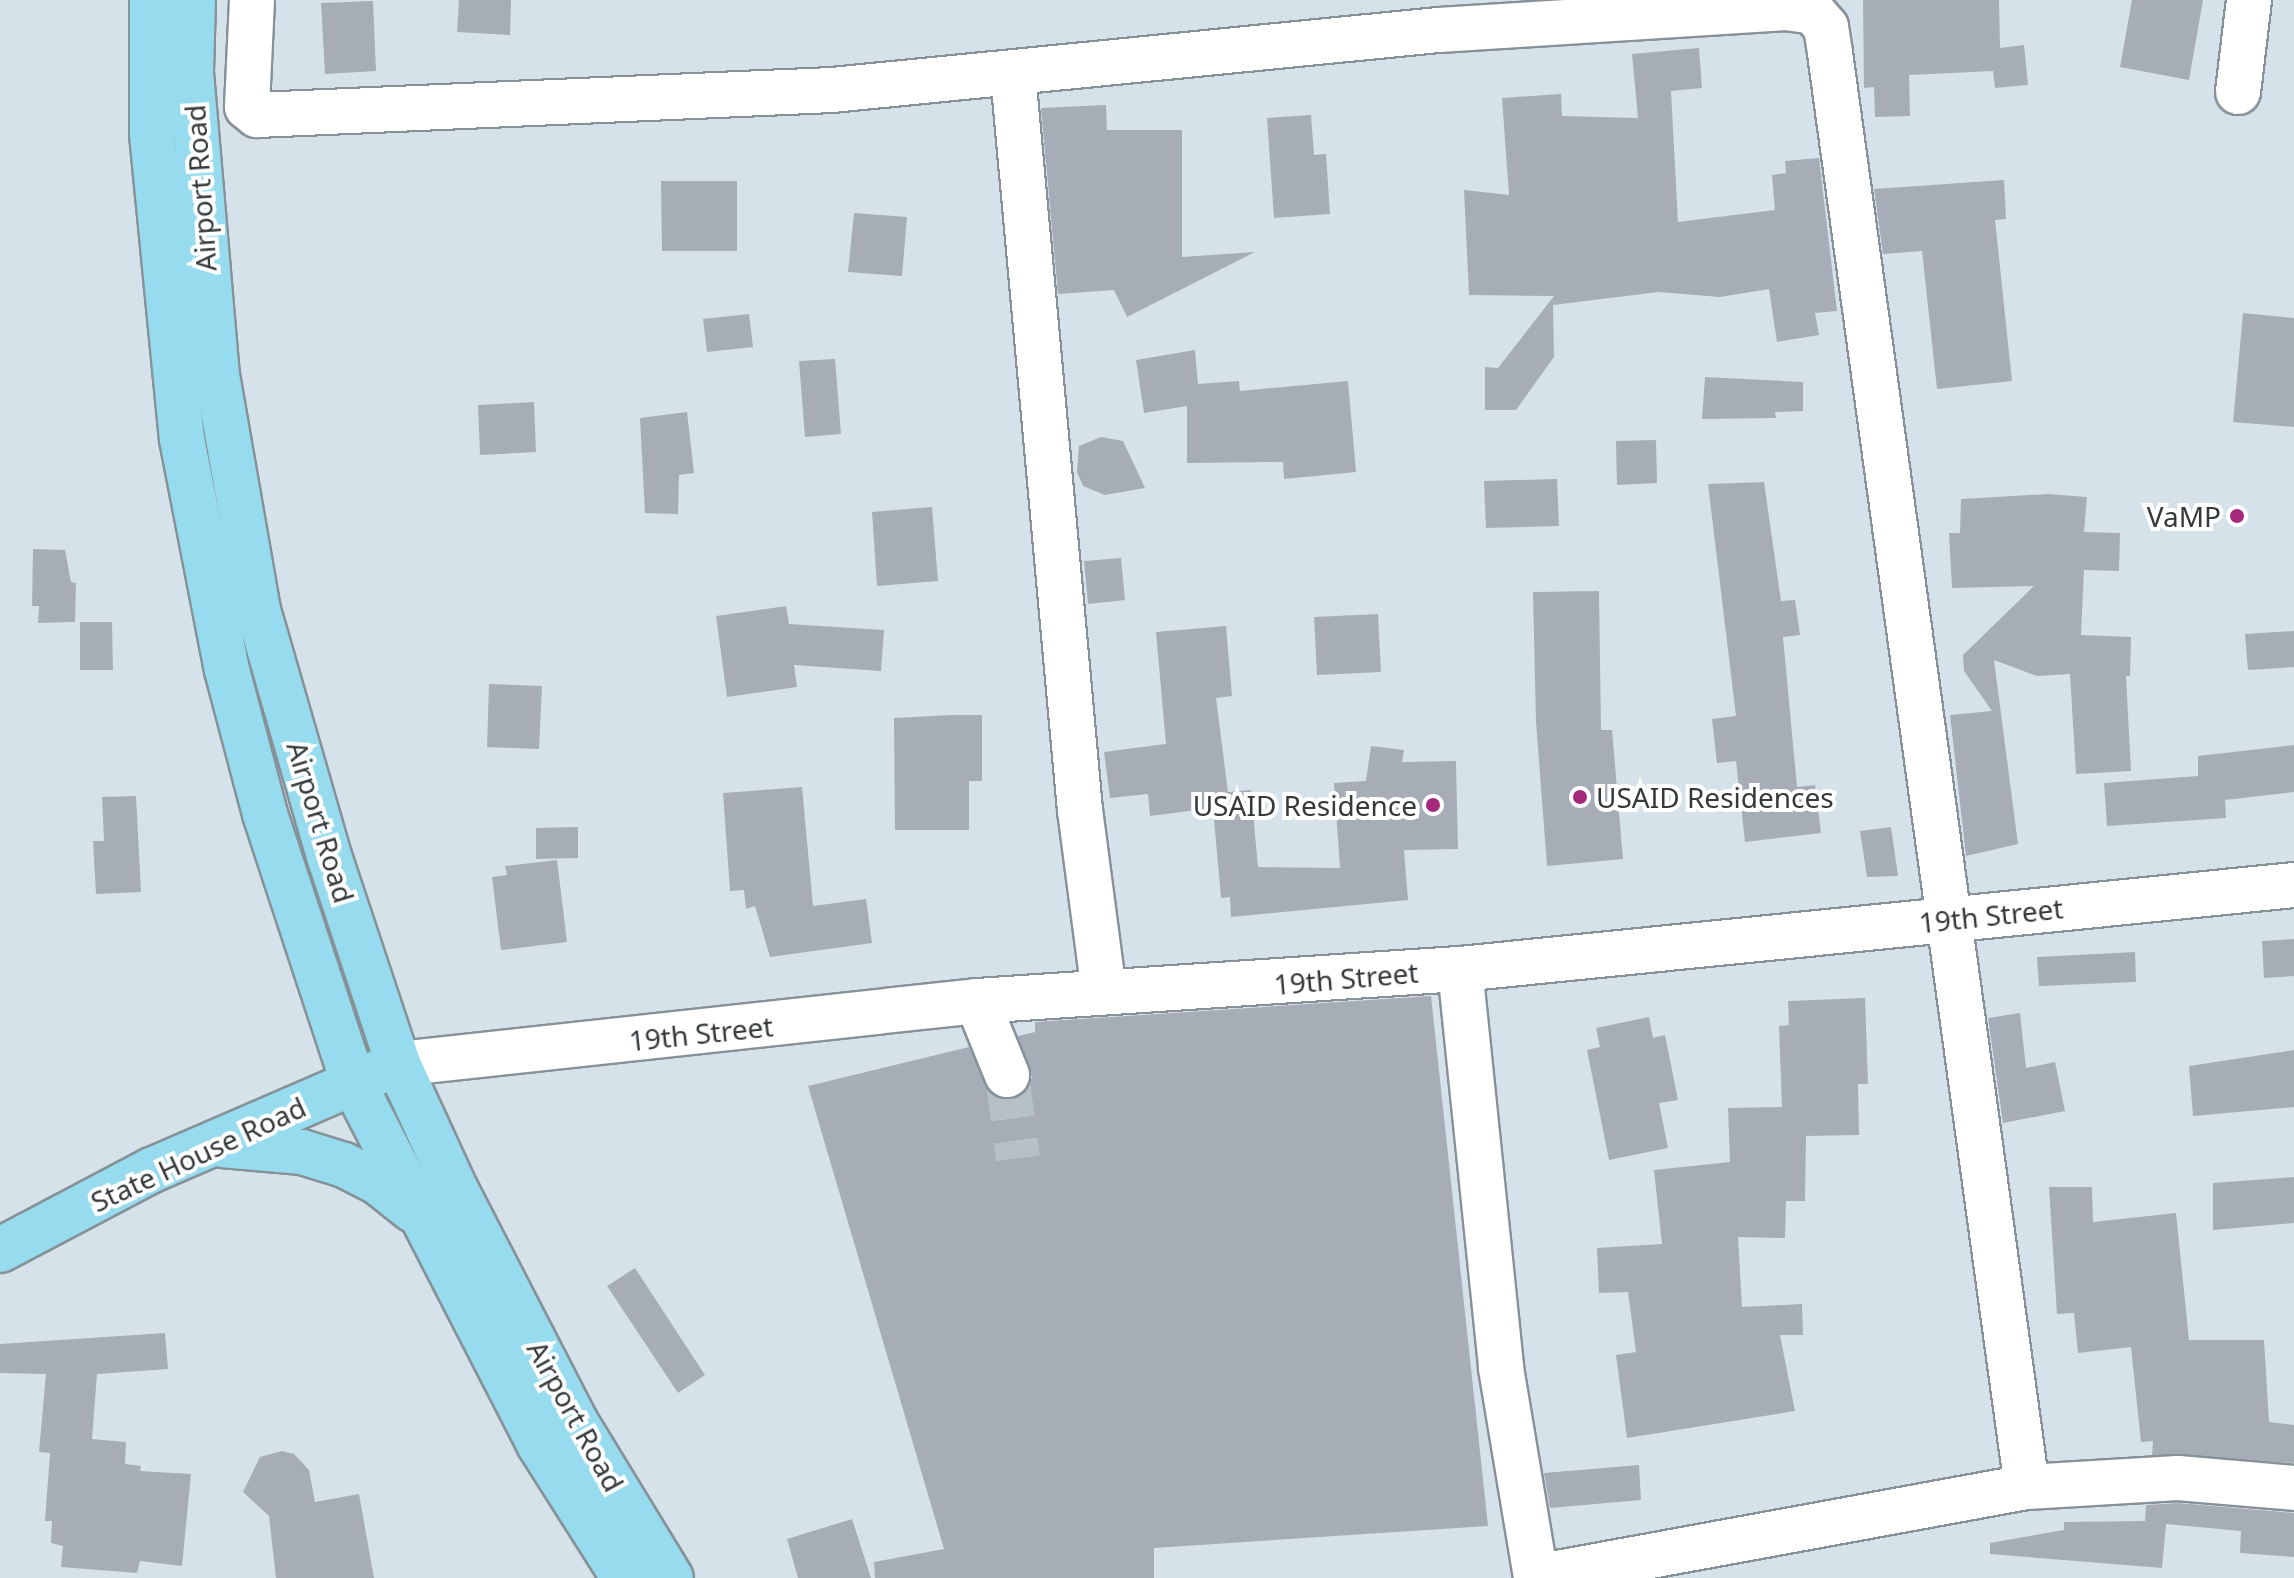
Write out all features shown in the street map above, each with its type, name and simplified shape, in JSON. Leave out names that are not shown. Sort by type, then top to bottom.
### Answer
[{"type":"main road","name":"Airport Road","points":[[152,0],[152,134],[182,439],[234,699],[265,814],[353,1082],[418,1214],[539,1444],[624,1578]]},
{"type":"main road","name":"Airport Road","points":[[193,0],[193,103],[217,375],[258,610],[330,859],[398,1064],[457,1192],[575,1421],[671,1578]]},
{"type":"main road","name":"State House Road","points":[[0,1250],[152,1170],[220,1145],[398,1064]]},
{"type":"main road","points":[[220,1145],[302,1152],[344,1165],[379,1183],[418,1214]]},
{"type":"street","points":[[252,0],[247,107],[257,115],[832,90],[1439,30],[1786,8],[1813,12],[1826,27],[1830,53],[1879,433],[1951,919],[2027,1487]]},
{"type":"street","points":[[2238,92],[2249,0]]},
{"type":"street","points":[[1013,74],[1080,810],[1104,992]]},
{"type":"street","name":"19th Street","points":[[398,1064],[977,1001],[1460,969],[2294,885]]},
{"type":"street","points":[[1460,969],[1501,1368],[1536,1577],[2027,1487],[2178,1478],[2294,1488]]},
{"type":"street","points":[[977,1001],[1007,1075]]},
{"type":"building","points":[[459,0],[511,0],[510,35],[457,32]]},
{"type":"building","points":[[1863,0],[1999,0],[2000,48],[2024,45],[2028,85],[1995,88],[1993,71],[1909,75],[1910,116],[1875,117],[1874,87],[1864,88]]},
{"type":"building","points":[[2132,0],[2203,0],[2189,80],[2120,67]]},
{"type":"building","points":[[373,1],[376,71],[325,74],[321,3]]},
{"type":"building","points":[[1699,48],[1702,88],[1671,91],[1678,222],[1775,210],[1772,175],[1786,173],[1785,161],[1819,158],[1837,311],[1815,313],[1819,335],[1777,342],[1769,289],[1720,297],[1658,292],[1553,305],[1554,357],[1516,410],[1485,410],[1485,367],[1498,368],[1554,296],[1469,295],[1464,190],[1509,195],[1502,98],[1561,94],[1562,116],[1638,118],[1632,54]]},
{"type":"building","points":[[1106,105],[1107,130],[1182,130],[1182,257],[1255,252],[1127,317],[1114,290],[1058,294],[1041,108]]},
{"type":"building","points":[[1311,115],[1314,155],[1326,154],[1330,214],[1274,218],[1267,118]]},
{"type":"building","points":[[2004,180],[2006,219],[1995,220],[2012,381],[1937,389],[1922,251],[1883,254],[1874,189]]},
{"type":"building","points":[[661,181],[737,181],[737,251],[662,251]]},
{"type":"building","points":[[854,213],[907,217],[902,276],[848,272]]},
{"type":"building","points":[[2243,313],[2294,318],[2294,427],[2233,422]]},
{"type":"building","points":[[749,314],[753,347],[707,352],[703,319]]},
{"type":"building","points":[[1195,350],[1198,384],[1239,381],[1240,391],[1348,381],[1356,472],[1284,479],[1283,462],[1187,463],[1187,406],[1144,413],[1136,360]]},
{"type":"building","points":[[835,359],[841,434],[805,437],[799,361]]},
{"type":"building","points":[[1705,377],[1803,382],[1803,411],[1775,412],[1776,418],[1702,419]]},
{"type":"building","points":[[534,402],[536,452],[480,455],[478,405]]},
{"type":"building","points":[[687,412],[694,473],[679,475],[678,514],[645,513],[640,418]]},
{"type":"building","points":[[1101,437],[1123,441],[1145,488],[1105,495],[1083,486],[1077,472],[1079,446]]},
{"type":"building","points":[[1656,440],[1657,483],[1617,485],[1616,441]]},
{"type":"building","points":[[1557,479],[1559,526],[1486,528],[1484,481]]},
{"type":"building","points":[[1764,482],[1781,601],[1795,600],[1800,635],[1783,637],[1797,787],[1815,785],[1821,833],[1745,842],[1736,761],[1717,763],[1712,719],[1736,716],[1708,484]]},
{"type":"building","points":[[2048,494],[2087,497],[2084,532],[2120,533],[2119,571],[2084,570],[2081,635],[2131,637],[2130,676],[2126,676],[2131,771],[2076,774],[2070,674],[2037,676],[1994,660],[2018,844],[1966,856],[1950,715],[1992,711],[1964,671],[1963,655],[2034,586],[1952,588],[1949,533],[1960,533],[1961,499]]},
{"type":"building","points":[[932,507],[938,581],[877,586],[872,512]]},
{"type":"building","points":[[33,549],[65,550],[71,582],[76,583],[75,622],[38,623],[39,606],[32,606]]},
{"type":"building","points":[[1121,558],[1125,600],[1088,604],[1084,561]]},
{"type":"building","points":[[1599,591],[1601,730],[1612,730],[1623,859],[1547,866],[1536,722],[1533,592]]},
{"type":"building","points":[[786,606],[789,624],[884,630],[881,671],[794,665],[797,687],[727,697],[716,616]]},
{"type":"building","points":[[1378,614],[1381,672],[1317,675],[1314,617]]},
{"type":"building","points":[[80,622],[112,622],[113,670],[80,670]]},
{"type":"building","points":[[1226,626],[1232,696],[1216,698],[1228,792],[1251,790],[1258,867],[1340,868],[1334,783],[1366,781],[1371,746],[1404,750],[1402,762],[1456,761],[1458,849],[1404,850],[1408,900],[1231,917],[1230,897],[1221,898],[1213,808],[1150,816],[1148,794],[1110,798],[1104,752],[1166,744],[1156,632]]},
{"type":"building","points":[[2294,631],[2294,667],[2248,670],[2245,634]]},
{"type":"building","points":[[489,684],[542,686],[539,749],[487,747]]},
{"type":"building","points":[[982,715],[982,781],[969,781],[969,830],[895,830],[894,718]]},
{"type":"building","points":[[2294,745],[2294,792],[2225,800],[2226,818],[2107,826],[2104,783],[2198,776],[2198,756]]},
{"type":"building","points":[[802,787],[813,906],[866,899],[872,943],[770,957],[755,906],[746,909],[744,890],[730,891],[723,793]]},
{"type":"building","points":[[136,796],[141,892],[96,894],[93,841],[104,841],[102,797]]},
{"type":"building","points":[[578,827],[578,858],[536,859],[536,828]]},
{"type":"building","points":[[1891,827],[1898,876],[1867,877],[1860,831]]},
{"type":"building","points":[[557,860],[567,942],[501,950],[492,877],[507,875],[505,866]]},
{"type":"building","points":[[2294,939],[2294,976],[2264,978],[2262,941]]},
{"type":"building","points":[[2135,952],[2136,982],[2039,986],[2037,957]]},
{"type":"building","points":[[1431,996],[1488,1526],[1154,1548],[1154,1578],[875,1578],[874,1562],[944,1549],[808,1086],[969,1047],[991,1094],[1016,1098],[1032,1078],[1018,1036],[1035,1032],[1035,1022]]},
{"type":"building","points":[[1865,998],[1868,1084],[1858,1084],[1859,1135],[1806,1136],[1805,1201],[1786,1201],[1785,1238],[1738,1237],[1742,1307],[1802,1304],[1803,1335],[1780,1335],[1795,1411],[1627,1438],[1616,1355],[1636,1352],[1628,1292],[1599,1293],[1597,1248],[1662,1244],[1654,1170],[1730,1162],[1728,1108],[1782,1107],[1779,1026],[1789,1025],[1788,1001]]},
{"type":"building","points":[[2020,1013],[2026,1068],[2055,1062],[2065,1111],[2003,1123],[1988,1018]]},
{"type":"building","points":[[1649,1017],[1653,1038],[1665,1035],[1678,1100],[1659,1103],[1668,1148],[1609,1160],[1587,1050],[1600,1047],[1596,1028]]},
{"type":"building","points":[[2294,1050],[2294,1107],[2193,1116],[2189,1066]]},
{"type":"building","points":[[2294,1177],[2294,1223],[2213,1230],[2213,1183]]},
{"type":"building","points":[[2049,1187],[2092,1187],[2093,1222],[2176,1213],[2189,1340],[2264,1340],[2269,1422],[2294,1425],[2294,1463],[2152,1455],[2153,1441],[2141,1442],[2131,1347],[2078,1353],[2074,1313],[2057,1314]]},
{"type":"building","points":[[635,1268],[705,1375],[678,1393],[607,1286]]},
{"type":"building","points":[[165,1333],[168,1369],[97,1374],[92,1439],[126,1442],[125,1464],[141,1466],[140,1471],[191,1474],[182,1566],[140,1561],[137,1573],[61,1567],[63,1546],[51,1543],[52,1521],[45,1521],[50,1453],[39,1452],[46,1374],[0,1373],[0,1344]]},
{"type":"building","points":[[282,1451],[294,1454],[309,1470],[315,1502],[359,1494],[374,1578],[276,1578],[269,1516],[243,1492],[260,1457]]},
{"type":"building","points":[[1639,1465],[1641,1500],[1550,1508],[1544,1473]]},
{"type":"building","points":[[2178,1503],[2294,1513],[2294,1557],[2240,1553],[2241,1531],[2166,1524],[2162,1568],[1990,1554],[1990,1543],[2064,1530],[2064,1522],[2145,1521],[2146,1505]]},
{"type":"building","points":[[852,1519],[871,1578],[798,1578],[787,1539]]},
{"type":"tunnel","points":[[1007,1075],[1018,1158]]},
{"type":"place","name":"VaMP","points":[[2237,516]]},
{"type":"place","name":"USAID Residences","points":[[1580,797]]},
{"type":"place","name":"USAID Residence","points":[[1433,805]]}]
